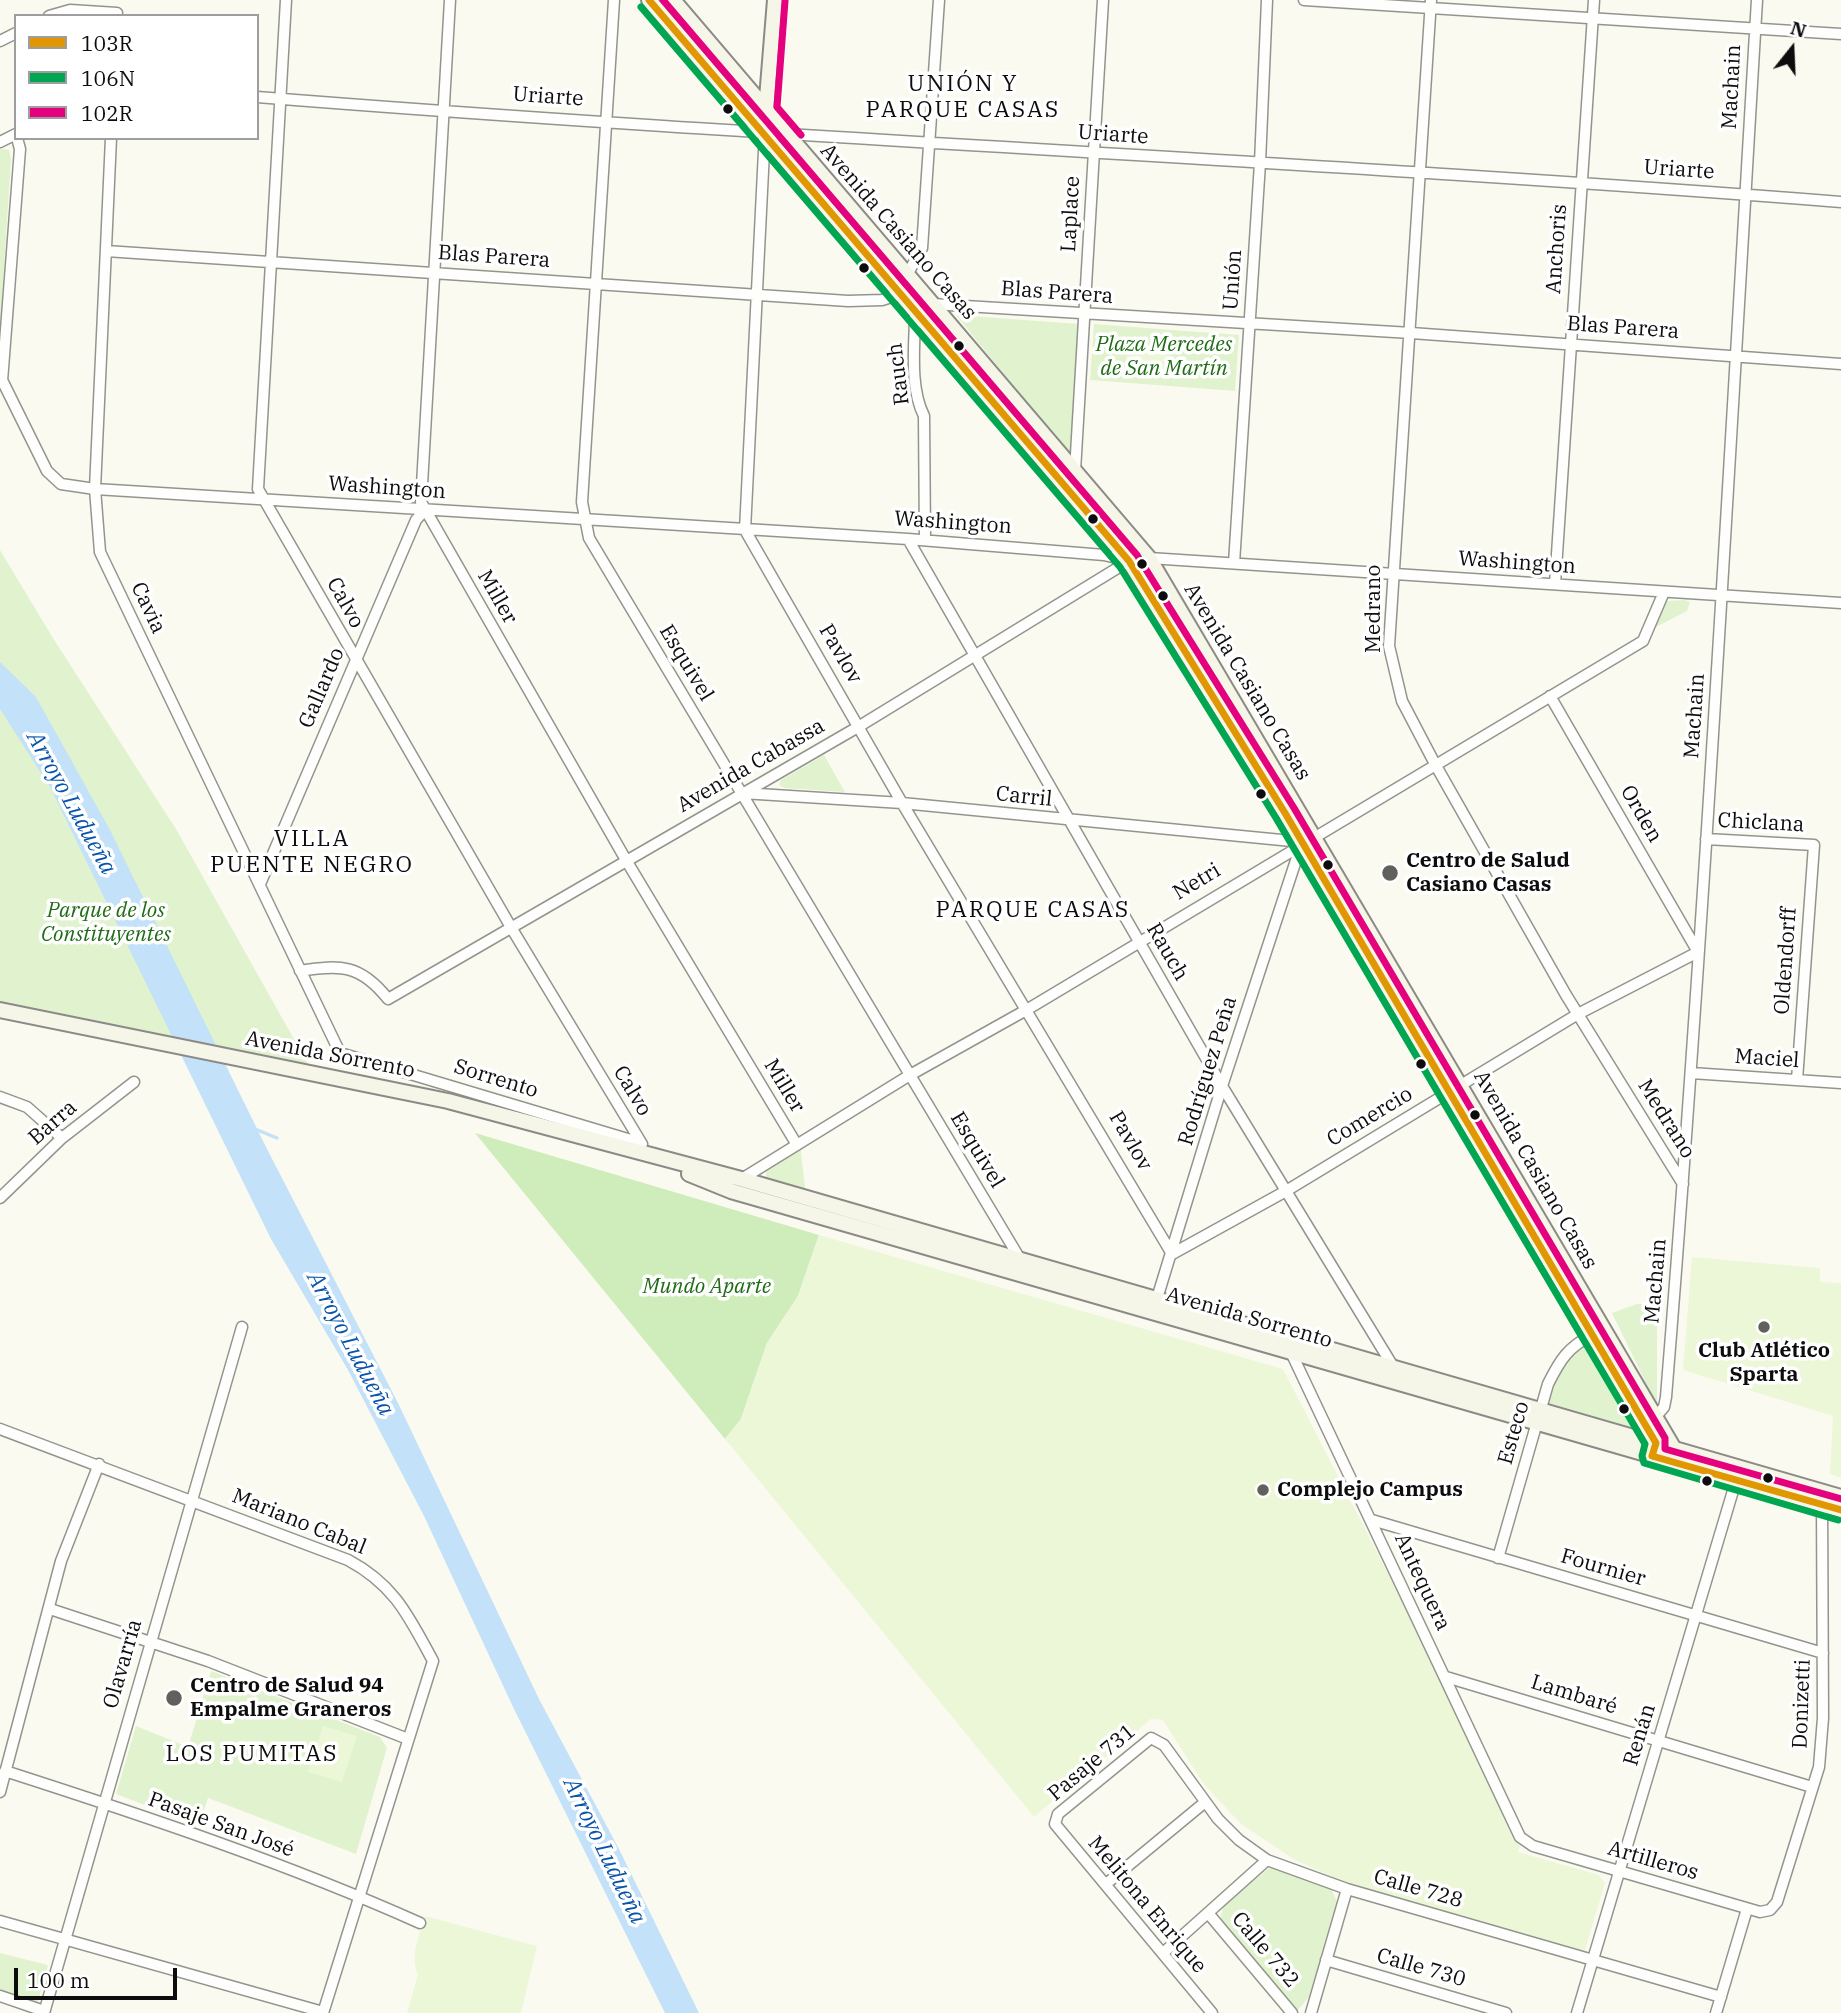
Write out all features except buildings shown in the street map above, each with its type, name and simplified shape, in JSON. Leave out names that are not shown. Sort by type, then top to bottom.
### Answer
[{"type":"main road","name":"Avenida Casiano Casas","points":[[649,0],[910,301],[1129,561],[1308,839]]},
{"type":"main road","name":"Avenida Casiano Casas","points":[[673,0],[1149,558],[1308,839],[1650,1422],[1654,1449]]},
{"type":"main road","points":[[766,111],[775,0]]},
{"type":"main road","name":"Avenida Sorrento","points":[[0,1010],[448,1101],[649,1157],[741,1179],[1018,1266]]},
{"type":"main road","name":"Avenida Casiano Casas","points":[[1455,1089],[1592,1335],[1671,1454]]},
{"type":"main road","name":"Avenida Sorrento","points":[[649,1157],[731,1191],[1155,1305],[1822,1498],[1841,1510]]},
{"type":"main road","name":"Avenida Sorrento","points":[[1822,1498],[1841,1497]]},
{"type":"street","name":"Calvo","points":[[286,0],[258,489],[512,929],[649,1157]]},
{"type":"street","name":"Miller","points":[[450,0],[421,502],[626,860],[797,1145]]},
{"type":"street","name":"Esquivel","points":[[614,0],[582,502],[589,538],[910,1075],[1018,1266]]},
{"type":"street","points":[[907,275],[922,248],[939,0]]},
{"type":"street","name":"Laplace","points":[[1075,471],[1102,0]]},
{"type":"street","name":"Unión","points":[[1234,564],[1261,163],[1267,0]]},
{"type":"street","points":[[1304,0],[1431,4],[1592,19],[1841,34]]},
{"type":"street","name":"Anchoris","points":[[1555,584],[1594,0]]},
{"type":"street","name":"Machain","points":[[1650,1422],[1664,1407],[1666,1397],[1683,1184],[1723,596],[1757,0]]},
{"type":"street","name":"Medrano","points":[[1431,4],[1411,333],[1392,574],[1389,646],[1391,657],[1402,701],[1435,764],[1578,1014],[1683,1184]]},
{"type":"street","points":[[56,14],[69,10],[107,14]]},
{"type":"street","name":"Uriarte","points":[[259,97],[607,120],[764,134],[929,140],[1841,201]]},
{"type":"street","points":[[745,530],[766,111]]},
{"type":"street","points":[[1,379],[19,149],[17,140]]},
{"type":"street","name":"Cavia","points":[[111,140],[95,489],[100,552],[340,1053]]},
{"type":"street","name":"Blas Parera","points":[[106,251],[598,282],[848,301],[910,301],[1570,343],[1841,364]]},
{"type":"street","name":"Rauch","points":[[907,275],[918,404],[924,416],[925,540]]},
{"type":"street","name":"Washington","points":[[1,379],[47,471],[61,484],[95,489],[925,540],[1104,555],[1129,561],[1149,558],[1841,603]]},
{"type":"street","name":"Gallardo","points":[[260,884],[416,520],[425,510]]},
{"type":"street","name":"Pavlov","points":[[745,530],[902,803],[1028,1009],[1172,1254]]},
{"type":"street","name":"Rauch","points":[[908,539],[1222,1086],[1393,1374]]},
{"type":"street","name":"Avenida Cabassa","points":[[300,971],[329,966],[350,969],[372,979],[388,999],[858,727],[1129,561]]},
{"type":"street","name":"Netri","points":[[731,1191],[741,1179],[910,1075],[1028,1009],[1138,940],[1643,640],[1664,592]]},
{"type":"street","name":"Orden","points":[[1550,696],[1699,952]]},
{"type":"street","name":"Carril","points":[[742,793],[902,803],[1071,821],[1308,839]]},
{"type":"street","name":"Rodríguez Peña","points":[[1155,1305],[1222,1086],[1308,839]]},
{"type":"street","name":"Chiclana","points":[[1706,839],[1814,845]]},
{"type":"street","name":"Oldendorff","points":[[1797,1080],[1814,845]]},
{"type":"street","name":"Comercio","points":[[1172,1254],[1286,1191],[1578,1014],[1699,952]]},
{"type":"street","name":"Sorrento","points":[[340,1053],[641,1143]]},
{"type":"street","name":"Maciel","points":[[1691,1073],[1841,1083]]},
{"type":"street","name":"Barra","points":[[0,1198],[62,1138],[134,1082]]},
{"type":"street","points":[[0,1097],[27,1107],[62,1138]]},
{"type":"street","name":"Olavarría","points":[[44,2012],[149,1640],[193,1501],[242,1327]]},
{"type":"street","name":"Esteco","points":[[1498,1558],[1539,1416],[1560,1359],[1573,1345],[1592,1335]]},
{"type":"street","name":"Antequera","points":[[1290,1344],[1520,1837],[1526,1842]]},
{"type":"street","name":"Mariano Cabal","points":[[0,1429],[99,1464],[348,1560],[372,1573],[403,1606],[433,1661],[323,2012]]},
{"type":"street","points":[[0,1792],[61,1561],[99,1464]]},
{"type":"street","name":"Renán","points":[[1577,2013],[1738,1474]]},
{"type":"street","name":"Donizetti","points":[[1770,1910],[1777,1902],[1819,1767],[1823,1718],[1822,1498]]},
{"type":"street","name":"Fournier","points":[[1372,1520],[1822,1653]]},
{"type":"street","points":[[50,1609],[149,1640],[408,1739]]},
{"type":"street","name":"Lambaré","points":[[1446,1677],[1812,1787]]},
{"type":"street","name":"Calle 728","points":[[1155,1738],[1164,1745],[1204,1803],[1239,1840],[1267,1860],[1347,1889],[1721,1997]]},
{"type":"street","name":"Pasaje 731","points":[[1055,1821],[1058,1814],[1146,1740],[1155,1738]]},
{"type":"street","name":"Pasaje San José","points":[[5,1771],[103,1803],[358,1895],[420,1923]]},
{"type":"street","points":[[1106,1884],[1204,1803]]},
{"type":"street","name":"Melitona Enrique","points":[[1055,1821],[1057,1828],[1212,2013]]},
{"type":"street","name":"Artilleros","points":[[1526,1842],[1747,1909],[1760,1912],[1770,1910]]},
{"type":"street","points":[[1163,1953],[1267,1860]]},
{"type":"street","points":[[1311,2013],[1347,1889]]},
{"type":"street","points":[[1716,2013],[1747,1909]]},
{"type":"street","name":"Calle 732","points":[[1208,1913],[1292,2013]]},
{"type":"street","points":[[0,1921],[323,2012]]},
{"type":"street","name":"Calle 730","points":[[1326,1960],[1506,2013]]},
{"type":"street","points":[[0,1996],[44,2012]]},
{"type":"green space","points":[[0,148],[9,150],[11,159],[0,331]]},
{"type":"green space","name":"Plaza Mercedes de San Martín","points":[[956,315],[1080,324],[1071,457]]},
{"type":"green space","name":"Plaza Mercedes de San Martín","points":[[1094,324],[1239,335],[1235,391],[1090,380]]},
{"type":"green space","points":[[1127,343],[1170,346],[1168,371],[1126,368]]},
{"type":"green space","name":"Parque de los Constituyentes","points":[[0,550],[53,638],[176,829],[313,1073],[0,1010]]},
{"type":"green space","points":[[1666,601],[1690,602],[1687,611],[1656,627]]},
{"type":"green space","points":[[824,755],[845,792],[784,788],[779,785],[781,780]]},
{"type":"green space","name":"Mundo Aparte","points":[[475,1133],[819,1235],[798,1296],[767,1343],[741,1419],[725,1439]]},
{"type":"green space","points":[[800,1145],[806,1195],[766,1181],[766,1169]]},
{"type":"green space","points":[[819,1235],[1283,1369],[1437,1669],[1520,1845],[1518,1852],[1599,1875],[1605,1883],[1584,1953],[1344,1882],[1295,1860],[1241,1824],[1203,1783],[1163,1720],[1151,1719],[1034,1817],[725,1439],[741,1419],[767,1343],[798,1296]]},
{"type":"green space","name":"Club Atlético Sparta","points":[[1692,1257],[1820,1268],[1820,1282],[1841,1283],[1841,1478],[1830,1474],[1833,1416],[1683,1370]]},
{"type":"green space","points":[[1637,1304],[1657,1304],[1657,1406],[1612,1313]]},
{"type":"green space","points":[[1592,1335],[1656,1443],[1541,1409],[1560,1359]]},
{"type":"green space","points":[[211,1671],[380,1737],[387,1748],[356,1854],[208,1798],[199,1826],[116,1794],[136,1726],[188,1747]]},
{"type":"green space","points":[[323,1726],[357,1736],[342,1782],[308,1772]]},
{"type":"green space","points":[[1272,1866],[1331,1888],[1338,1904],[1309,1997],[1298,2010],[1220,1920],[1224,1904]]},
{"type":"green space","points":[[425,1916],[537,1946],[521,2013],[407,2013],[418,1974],[415,1952]]},
{"type":"green space","points":[[0,1953],[48,1965],[38,2002],[0,1992]]},
{"type":"water","name":"Arroyo Ludueña","points":[[0,662],[36,697],[110,830],[267,1149],[398,1403],[539,1699],[619,1849],[699,2013],[665,2013],[514,1709],[424,1516],[348,1370],[271,1239],[50,787],[0,709]]},
{"type":"waterway","points":[[255,1129],[277,1138]]},
{"type":"transit line","name":"103R","points":[[649,0],[1129,561],[1285,813],[1656,1443],[1652,1456],[1841,1510]]},
{"type":"transit line","name":"102R","points":[[663,0],[1137,555],[1294,808],[1665,1438],[1665,1449],[1841,1499]]},
{"type":"transit line","name":"102R","points":[[785,1],[777,107],[801,135]]},
{"type":"transit line","name":"106N","points":[[641,7],[1120,567],[1276,818],[1645,1444],[1642,1456],[1644,1463],[1838,1520]]},
{"type":"place","name":"Centro de Salud Casiano Casas","points":[[1390,873]]},
{"type":"place","name":"Club Atlético Sparta","points":[[1764,1327]]},
{"type":"place","name":"Complejo Campus","points":[[1263,1490]]},
{"type":"place","name":"Centro de Salud 94 Empalme Graneros","points":[[174,1698]]},
{"type":"district","name":"UNIÓN Y PARQUE CASAS","points":[[963,97]]},
{"type":"district","name":"VILLA PUENTE NEGRO","points":[[312,852]]},
{"type":"district","name":"PARQUE CASAS","points":[[1033,910]]},
{"type":"district","name":"LOS PUMITAS","points":[[252,1754]]}]
